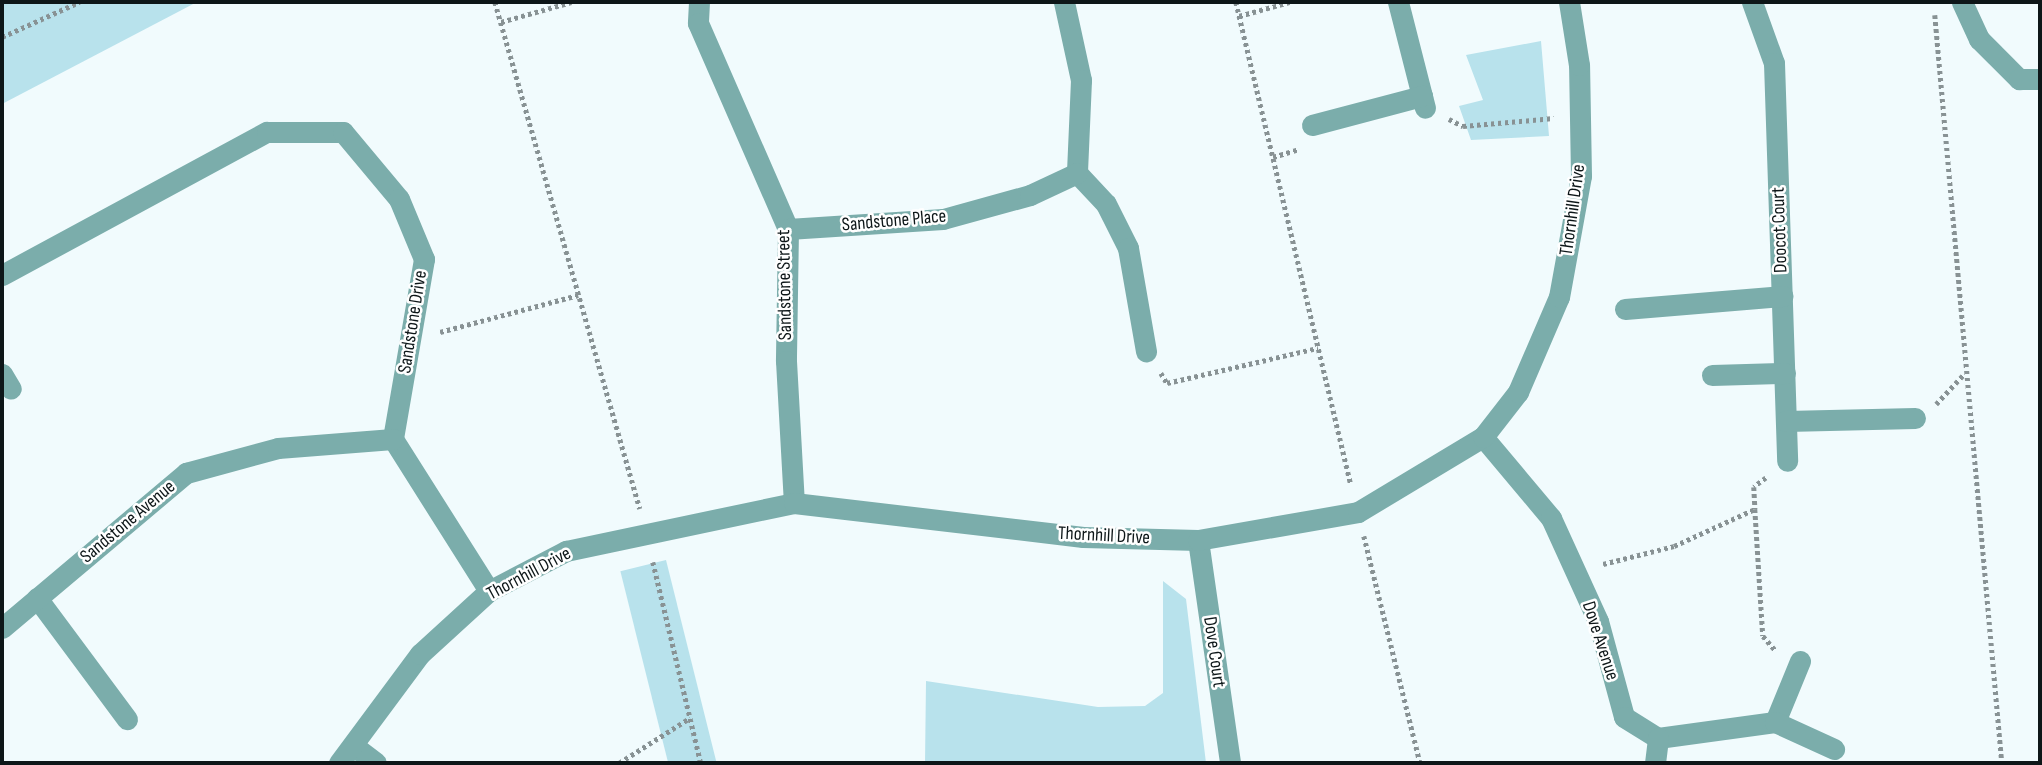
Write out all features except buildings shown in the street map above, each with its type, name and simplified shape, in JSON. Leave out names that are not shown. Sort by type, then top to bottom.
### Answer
[{"type":"street","name":"Sandstone Street","points":[[699,2],[698,23],[788,229],[786,360],[794,503]]},
{"type":"street","points":[[1064,2],[1081,80],[1077,173],[1106,204],[1128,248],[1146,351]]},
{"type":"street","points":[[1312,125],[1423,102],[1398,2]]},
{"type":"street","name":"Thornhill Drive","points":[[339,763],[355,747],[420,654],[489,591],[566,551],[646,531],[794,503],[1083,537],[1198,540],[1358,512],[1483,437],[1518,392],[1559,297],[1581,176],[1579,65],[1569,2]]},
{"type":"street","name":"Doocot Court","points":[[1752,2],[1774,63],[1787,461]]},
{"type":"street","points":[[1962,2],[1979,39],[2019,79],[2040,79]]},
{"type":"street","name":"Sandstone Drive","points":[[2,275],[267,132],[343,132],[399,199],[424,259],[393,439]]},
{"type":"street","name":"Sandstone Place","points":[[788,229],[943,219],[1077,173]]},
{"type":"street","points":[[1625,309],[1782,296]]},
{"type":"street","points":[[1712,375],[1785,373]]},
{"type":"street","points":[[1786,421],[1915,418]]},
{"type":"street","name":"Dove Avenue","points":[[1483,437],[1551,518],[1598,621],[1624,717],[1658,738]]},
{"type":"street","points":[[393,439],[489,591]]},
{"type":"street","name":"Sandstone Avenue","points":[[2,628],[186,473],[278,448],[393,439]]},
{"type":"street","name":"Dove Court","points":[[1198,540],[1230,763]]},
{"type":"street","points":[[37,598],[127,719]]},
{"type":"street","points":[[1775,723],[1798,667]]},
{"type":"street","points":[[1655,763],[1658,738],[1775,723],[1834,748]]},
{"type":"street","points":[[355,747],[376,763]]},
{"type":"path","points":[[2,37],[79,2]]},
{"type":"path","points":[[495,2],[646,531],[701,763]]},
{"type":"path","points":[[501,22],[571,2]]},
{"type":"path","points":[[1236,2],[1420,763]]},
{"type":"path","points":[[1239,16],[1290,2]]},
{"type":"path","points":[[1934,2],[1964,374],[2002,763]]},
{"type":"path","points":[[411,340],[578,295]]},
{"type":"path","points":[[1146,351],[1167,383],[1318,348]]},
{"type":"path","points":[[1915,418],[1923,418],[1964,374]]},
{"type":"path","points":[[1787,461],[1754,487],[1755,509],[1763,636],[1798,667]]},
{"type":"path","points":[[1575,572],[1674,546],[1755,509]]},
{"type":"path","points":[[619,763],[690,718]]},
{"type":"shaded area","points":[[2,2],[197,2],[2,104]]},
{"type":"shaded area","points":[[1541,41],[1549,136],[1471,140],[1459,106],[1483,100],[1466,55]]},
{"type":"shaded area","points":[[666,560],[717,763],[668,763],[620,571]]},
{"type":"shaded area","points":[[1163,581],[1186,599],[1206,763],[925,763],[926,681],[1098,707],[1145,706],[1163,693]]}]
